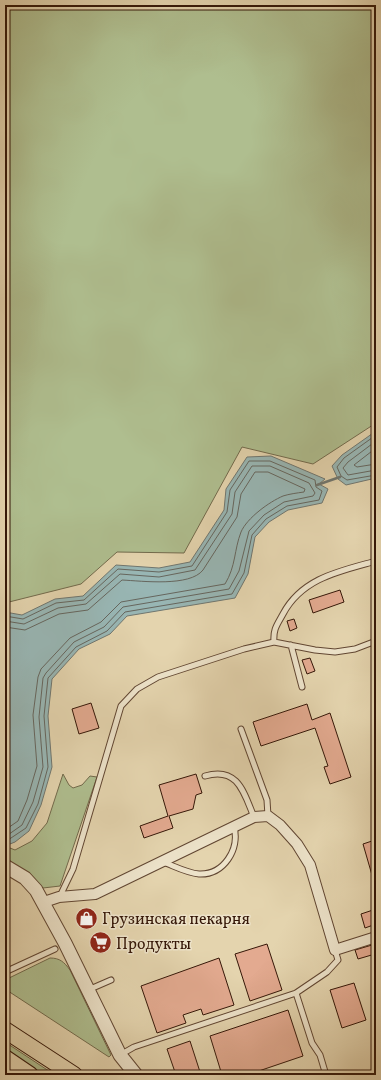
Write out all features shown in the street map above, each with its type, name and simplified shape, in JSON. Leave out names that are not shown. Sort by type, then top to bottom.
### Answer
[{"type":"main road","points":[[5,1030],[74,1075]]},
{"type":"main road","points":[[5,1058],[30,1075]]},
{"type":"street","points":[[44,902],[59,897],[95,894],[254,817],[268,816],[280,825],[297,844],[310,865],[335,950],[376,937]]},
{"type":"street","points":[[5,866],[24,878],[36,890],[44,902],[60,946],[88,990],[120,1056],[136,1075]]},
{"type":"lane","points":[[274,642],[273,630],[287,606],[312,582],[330,574],[376,561]]},
{"type":"lane","points":[[59,897],[74,869],[121,706],[137,689],[158,677],[244,649],[274,642],[334,652],[355,649],[376,641]]},
{"type":"lane","points":[[291,646],[302,687]]},
{"type":"lane","points":[[241,729],[267,800],[268,816]]},
{"type":"lane","points":[[205,776],[217,772],[226,774],[236,780],[242,786],[254,817]]},
{"type":"lane","points":[[163,862],[197,874],[210,874],[220,868],[235,848],[237,836],[234,827]]},
{"type":"lane","points":[[5,972],[60,946]]},
{"type":"lane","points":[[120,1056],[134,1047],[296,993],[327,972],[338,960],[335,950]]},
{"type":"lane","points":[[88,990],[111,980]]},
{"type":"lane","points":[[296,993],[312,1043],[320,1055],[326,1075]]},
{"type":"green space","points":[[5,5],[376,5],[376,423],[313,464],[242,447],[184,553],[117,552],[81,584],[5,603]]},
{"type":"green space","points":[[63,774],[69,785],[73,788],[82,785],[90,776],[97,777],[60,886],[43,888],[26,873],[5,859],[5,846],[15,850],[32,841],[47,823]]},
{"type":"green space","points":[[50,958],[62,961],[70,970],[111,1055],[109,1057],[5,989],[5,980]]},
{"type":"green space","points":[[5,1042],[55,1075],[43,1075],[5,1049]]},
{"type":"water","points":[[376,431],[376,478],[346,485],[338,479],[332,466],[342,455]]},
{"type":"water","points":[[271,456],[325,479],[319,484],[328,489],[322,503],[288,510],[269,522],[255,537],[248,574],[235,598],[127,616],[110,634],[79,649],[52,679],[48,716],[52,767],[41,805],[29,831],[15,842],[5,846],[5,612],[22,615],[55,599],[83,596],[116,565],[159,568],[190,562],[224,510],[226,489],[247,457]]},
{"type":"building","points":[[340,590],[344,602],[313,613],[309,600]]},
{"type":"building","points":[[294,619],[297,628],[290,631],[287,621]]},
{"type":"building","points":[[310,658],[315,671],[307,674],[302,660]]},
{"type":"building","points":[[91,703],[99,728],[79,734],[72,709]]},
{"type":"building","points":[[307,704],[312,720],[330,713],[351,777],[330,784],[324,767],[328,766],[315,728],[261,746],[253,722]]},
{"type":"building","points":[[196,774],[202,793],[196,795],[193,809],[169,816],[173,828],[144,838],[140,826],[168,816],[159,785]]},
{"type":"building","points":[[372,841],[376,854],[376,882],[374,882],[363,844]]},
{"type":"building","points":[[376,909],[376,924],[365,928],[361,914]]},
{"type":"building","points":[[267,944],[282,990],[250,1001],[235,954]]},
{"type":"building","points":[[372,945],[375,954],[358,959],[355,950]]},
{"type":"building","points":[[219,958],[234,1005],[203,1015],[201,1009],[183,1015],[186,1023],[157,1033],[141,986]]},
{"type":"building","points":[[354,983],[366,1020],[342,1028],[330,990]]},
{"type":"building","points":[[288,1010],[303,1056],[247,1075],[222,1075],[210,1036]]},
{"type":"building","points":[[190,1041],[201,1075],[176,1075],[167,1049]]},
{"type":"waterway","points":[[317,485],[340,477]]},
{"type":"place","name":"Грузинская пекарня","points":[[86,918]]},
{"type":"place","name":"Продукты","points":[[100,943]]}]
